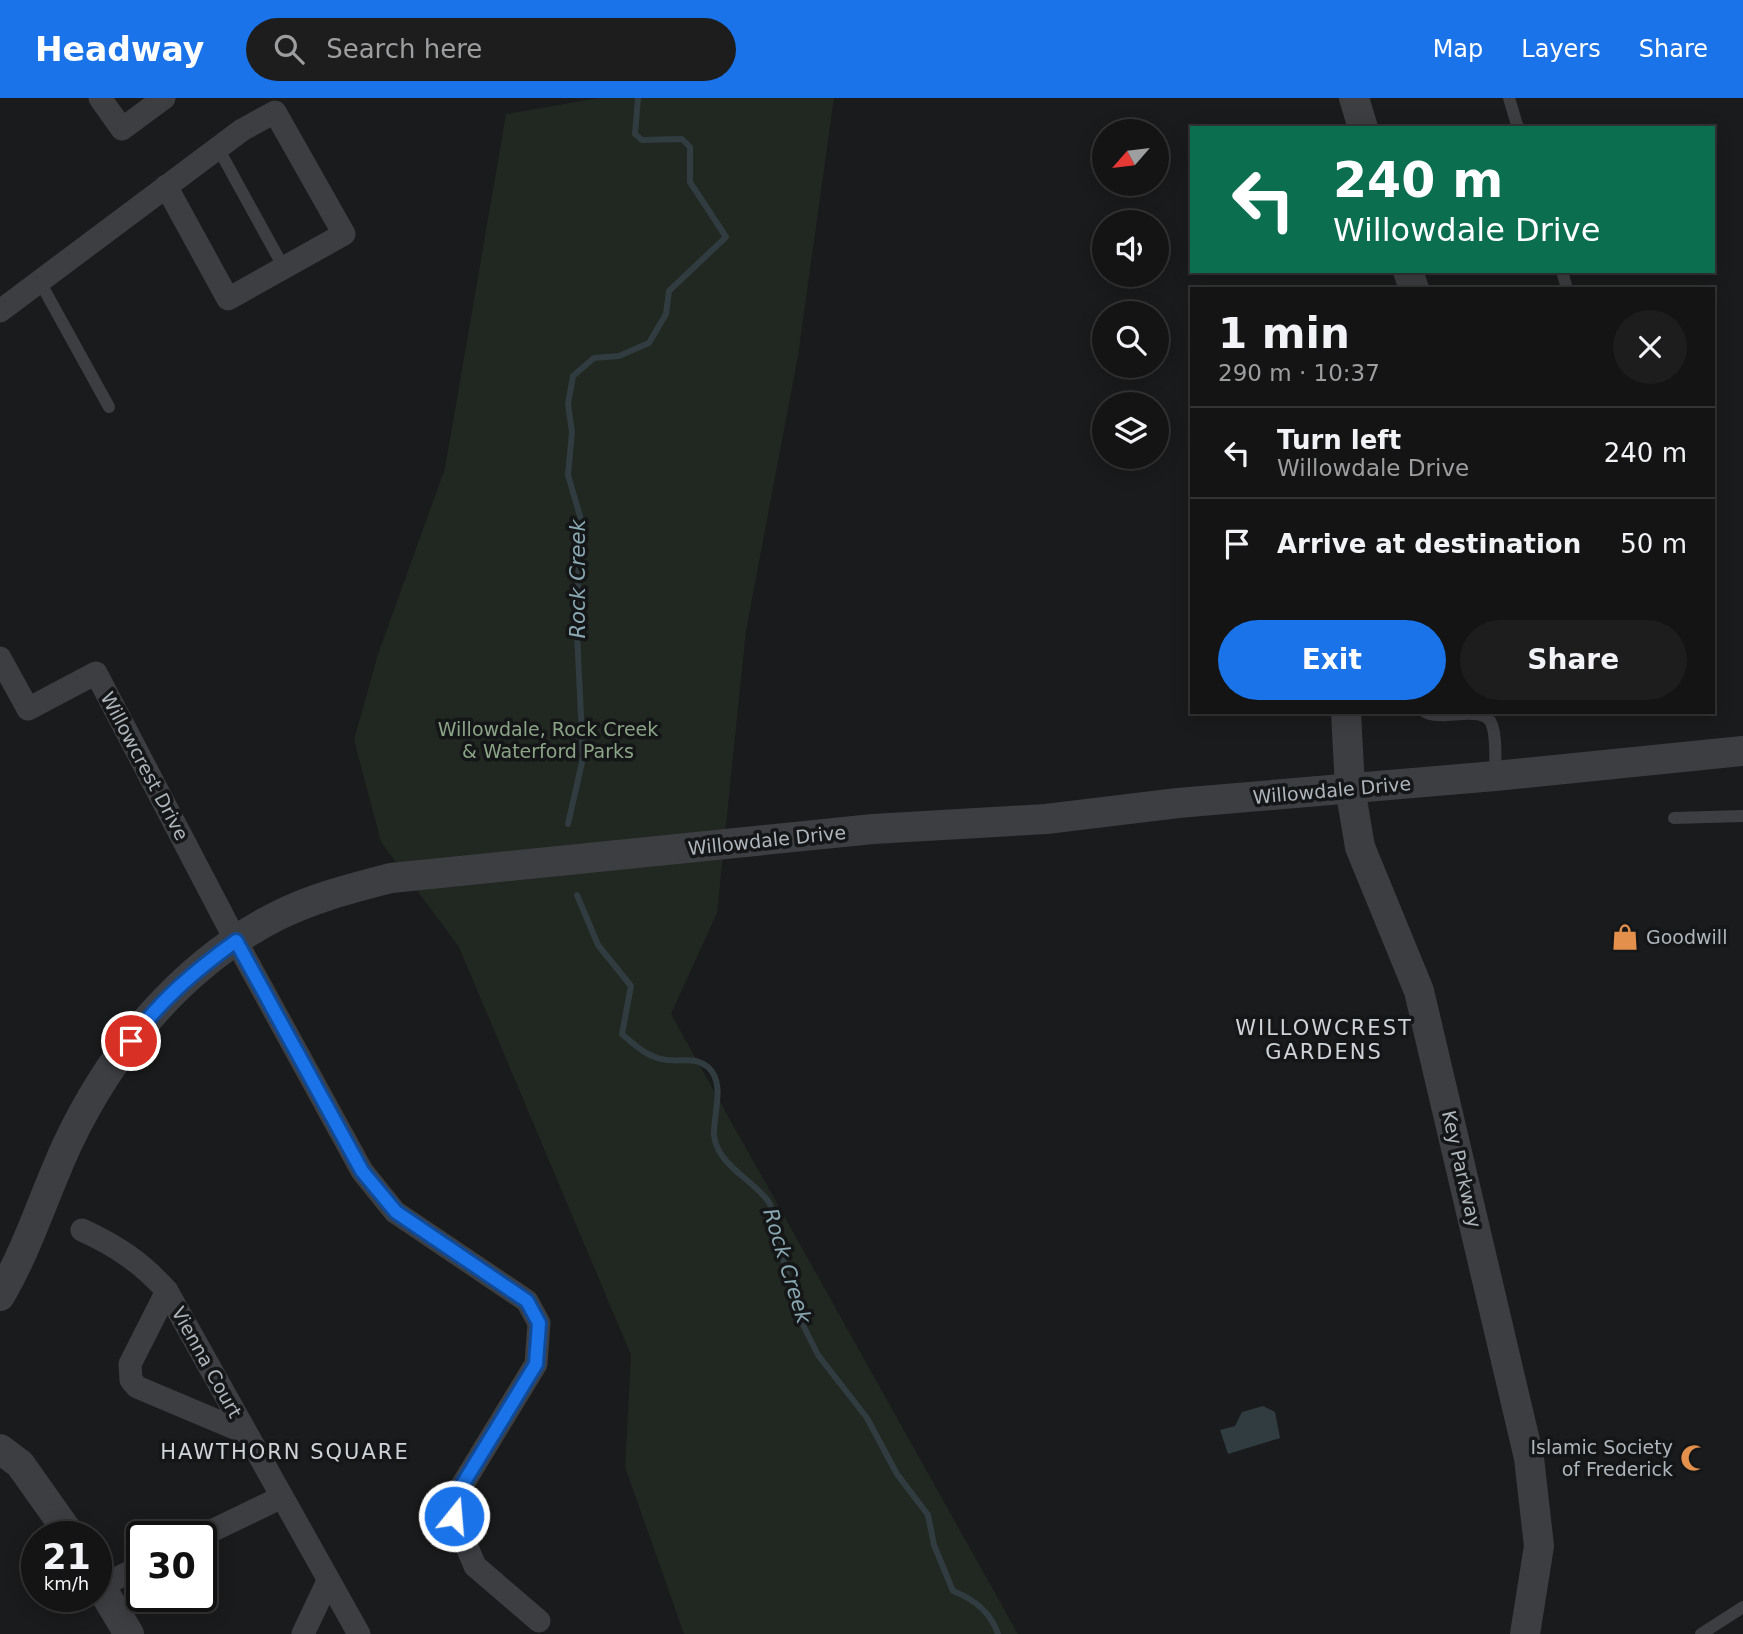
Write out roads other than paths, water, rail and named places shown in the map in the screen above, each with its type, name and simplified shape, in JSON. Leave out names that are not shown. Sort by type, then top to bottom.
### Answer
[{"type":"street","points":[[100,98],[122,129],[164,98]]},
{"type":"street","points":[[1354,98],[1362,126]]},
{"type":"street","points":[[0,312],[166,186],[242,130],[275,112],[344,234],[228,299],[166,186]]},
{"type":"street","name":"Willowcrest Drive","points":[[0,657],[28,709],[96,673],[236,941]]},
{"type":"street","name":"Key Parkway","points":[[1346,714],[1350,788],[1360,847],[1419,990],[1529,1458],[1539,1546],[1525,1634]]},
{"type":"street","name":"Willowdale Drive","points":[[0,1296],[14,1271],[67,1144],[99,1085],[147,1019],[187,977],[236,941],[275,917],[317,899],[391,878],[873,829],[1046,819],[1743,751]]},
{"type":"street","points":[[236,941],[362,1171],[396,1212],[527,1301],[539,1323],[536,1364],[458,1492],[454,1516],[475,1566],[538,1621]]},
{"type":"street","name":"Vienna Court","points":[[82,1230],[118,1247],[144,1265],[167,1291],[359,1634]]},
{"type":"street","name":"Vienna Court","points":[[167,1291],[130,1364],[131,1380],[136,1387],[246,1433]]},
{"type":"street","points":[[0,1449],[20,1464],[60,1521]]},
{"type":"street","points":[[217,1528],[282,1497]]},
{"type":"street","points":[[303,1634],[328,1581]]},
{"type":"street","points":[[112,1605],[129,1634]]},
{"type":"lane","points":[[1509,98],[1517,126]]},
{"type":"lane","points":[[218,148],[284,268]]},
{"type":"lane","points":[[40,282],[109,407]]},
{"type":"lane","points":[[1429,714],[1435,717],[1467,714]]},
{"type":"lane","points":[[1480,714],[1488,717],[1493,725],[1495,776]]},
{"type":"lane","points":[[1674,818],[1743,816]]},
{"type":"lane","points":[[1701,1634],[1743,1606]]},
{"type":"waterway","name":"Rock Creek","points":[[568,824],[583,758],[576,612],[582,523],[568,475],[572,432],[568,404],[573,376],[594,358],[619,356],[649,343],[666,314],[669,291],[726,237],[690,182],[690,147],[682,139],[642,140],[635,134],[638,98]]},
{"type":"waterway","name":"Rock Creek","points":[[577,895],[598,945],[631,986],[622,1034],[654,1057],[698,1062],[708,1067],[713,1074],[718,1090],[714,1127],[717,1146],[729,1164],[770,1204],[795,1309],[818,1355],[867,1418],[897,1474],[928,1515],[934,1545],[953,1591],[981,1608],[998,1634]]},
{"type":"place","name":"Goodwill","points":[[1625,937]]},
{"type":"place","name":"Islamic Society of Frederick","points":[[1694,1458]]},
{"type":"district","name":"WILLOWCREST GARDENS","points":[[1324,1040]]},
{"type":"district","name":"HAWTHORN SQUARE","points":[[285,1452]]},
{"type":"park label","name":"Willowdale, Rock Creek & Waterford Parks","points":[[548,740]]}]
